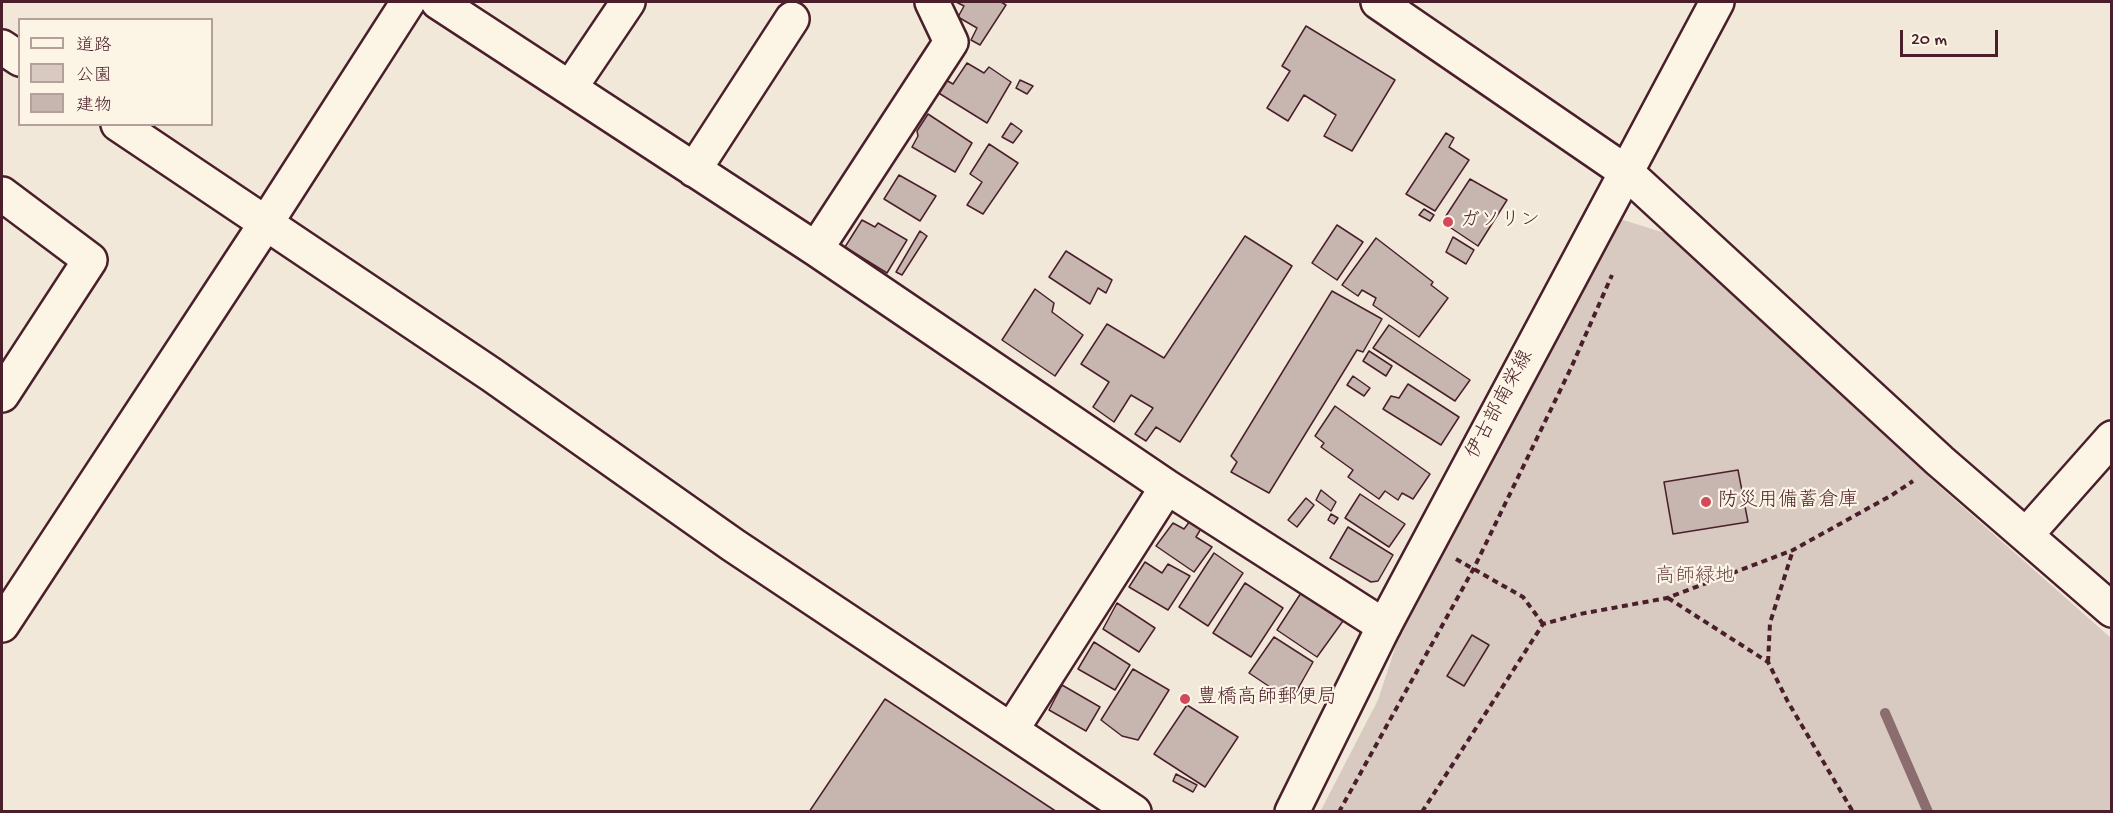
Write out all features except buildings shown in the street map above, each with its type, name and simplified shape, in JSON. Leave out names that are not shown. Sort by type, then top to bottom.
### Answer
[{"type":"street","points":[[2,625],[408,2]]},
{"type":"street","points":[[438,2],[816,249],[1167,487],[1384,626]]},
{"type":"street","points":[[570,88],[628,2]]},
{"type":"street","points":[[816,249],[951,42],[932,2]]},
{"type":"street","points":[[1378,2],[1626,172],[1940,461],[2112,610]]},
{"type":"street","name":"伊古部南栄線","points":[[1292,812],[1427,544],[1717,2]]},
{"type":"street","points":[[694,170],[792,20]]},
{"type":"street","points":[[2,47],[18,58]]},
{"type":"street","points":[[121,126],[492,375],[733,545],[1134,812]]},
{"type":"street","points":[[2,194],[90,260],[2,395]]},
{"type":"street","points":[[2027,534],[2112,438]]},
{"type":"street","points":[[1012,729],[1167,487]]},
{"type":"path","points":[[1340,812],[1474,568],[1571,368],[1613,273]]},
{"type":"path","points":[[1422,812],[1543,624],[1580,614],[1667,598],[1793,550],[1918,478]]},
{"type":"path","points":[[1427,544],[1523,597],[1543,624]]},
{"type":"path","points":[[1793,550],[1770,623],[1768,662],[1788,702],[1853,812]]},
{"type":"path","points":[[1667,598],[1768,662]]},
{"type":"green space","name":"高師緑地","points":[[1620,219],[1665,233],[1938,485],[2111,638],[2111,811],[1320,812],[1378,700],[1400,633]]},
{"type":"waterway","points":[[1885,713],[1928,812]]},
{"type":"place","name":"ガソリン","points":[[1448,222]]},
{"type":"place","name":"防災用備蓄倉庫","points":[[1706,502]]},
{"type":"place","name":"豊橋高師郵便局","points":[[1185,699]]}]
